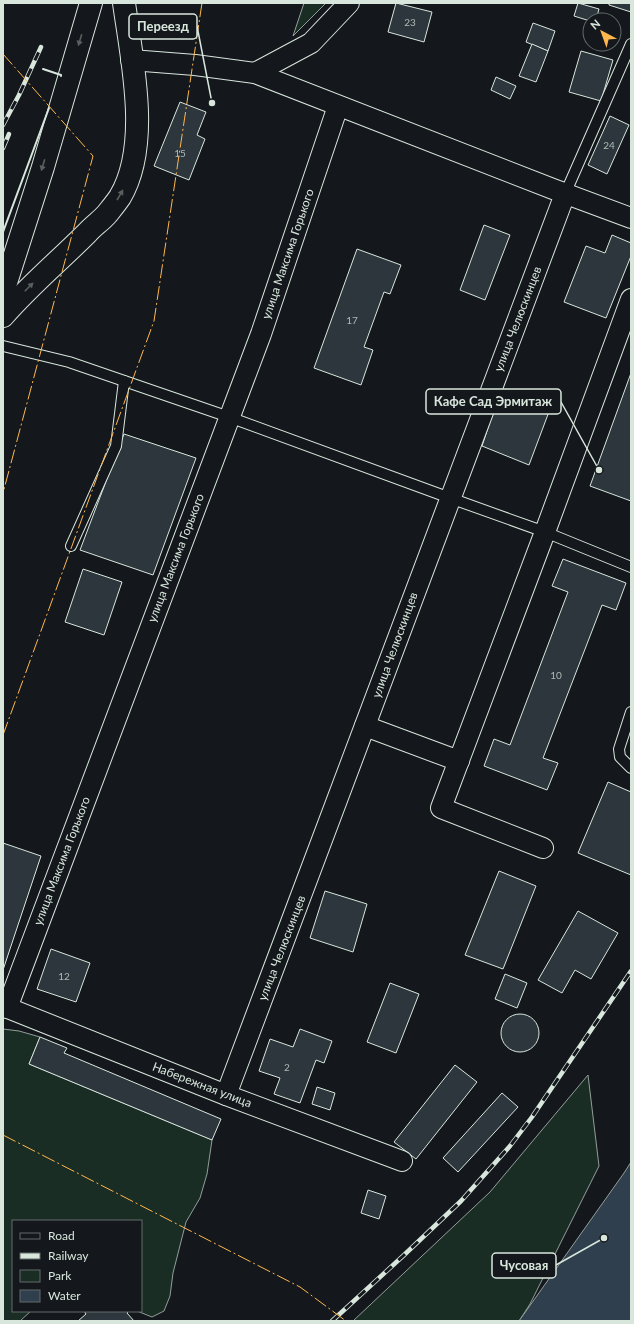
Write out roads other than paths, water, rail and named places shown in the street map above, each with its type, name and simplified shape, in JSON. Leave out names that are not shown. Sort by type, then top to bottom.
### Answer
[{"type":"main road","points":[[3,292],[43,167],[91,3]]},
{"type":"main road","points":[[3,316],[32,284],[106,215],[120,198],[127,182],[133,161],[138,111],[124,3]]},
{"type":"street","points":[[255,73],[311,43],[349,3]]},
{"type":"street","points":[[131,60],[195,65],[255,73],[565,194],[631,218]]},
{"type":"street","name":"улица Максима Горького","points":[[5,1007],[261,334],[338,106]]},
{"type":"street","name":"улица Челюскинцев","points":[[226,1095],[565,194]]},
{"type":"street","points":[[543,848],[440,808],[545,532],[631,299]]},
{"type":"street","points":[[365,726],[459,761]]},
{"type":"street","name":"Набережная улица","points":[[5,1007],[226,1095],[402,1161]]},
{"type":"lane","points":[[565,194],[631,44]]},
{"type":"lane","points":[[3,346],[69,362],[229,417],[545,532],[631,567]]},
{"type":"lane","points":[[70,546],[116,446],[124,382]]},
{"type":"lane","points":[[631,712],[619,749],[620,757],[631,768]]},
{"type":"water","points":[[631,1162],[631,1321],[519,1321],[624,1173]]},
{"type":"railway","points":[[3,125],[19,95],[41,47]]},
{"type":"railway","points":[[3,148],[9,134]]},
{"type":"railway","points":[[332,1321],[461,1201],[510,1146],[532,1117],[631,971]]},
{"type":"place","name":"Переезд","points":[[212,103]]},
{"type":"place","name":"Кафе Сад Эрмитаж","points":[[599,470]]},
{"type":"place","name":"Чусовая","points":[[604,1238]]}]
